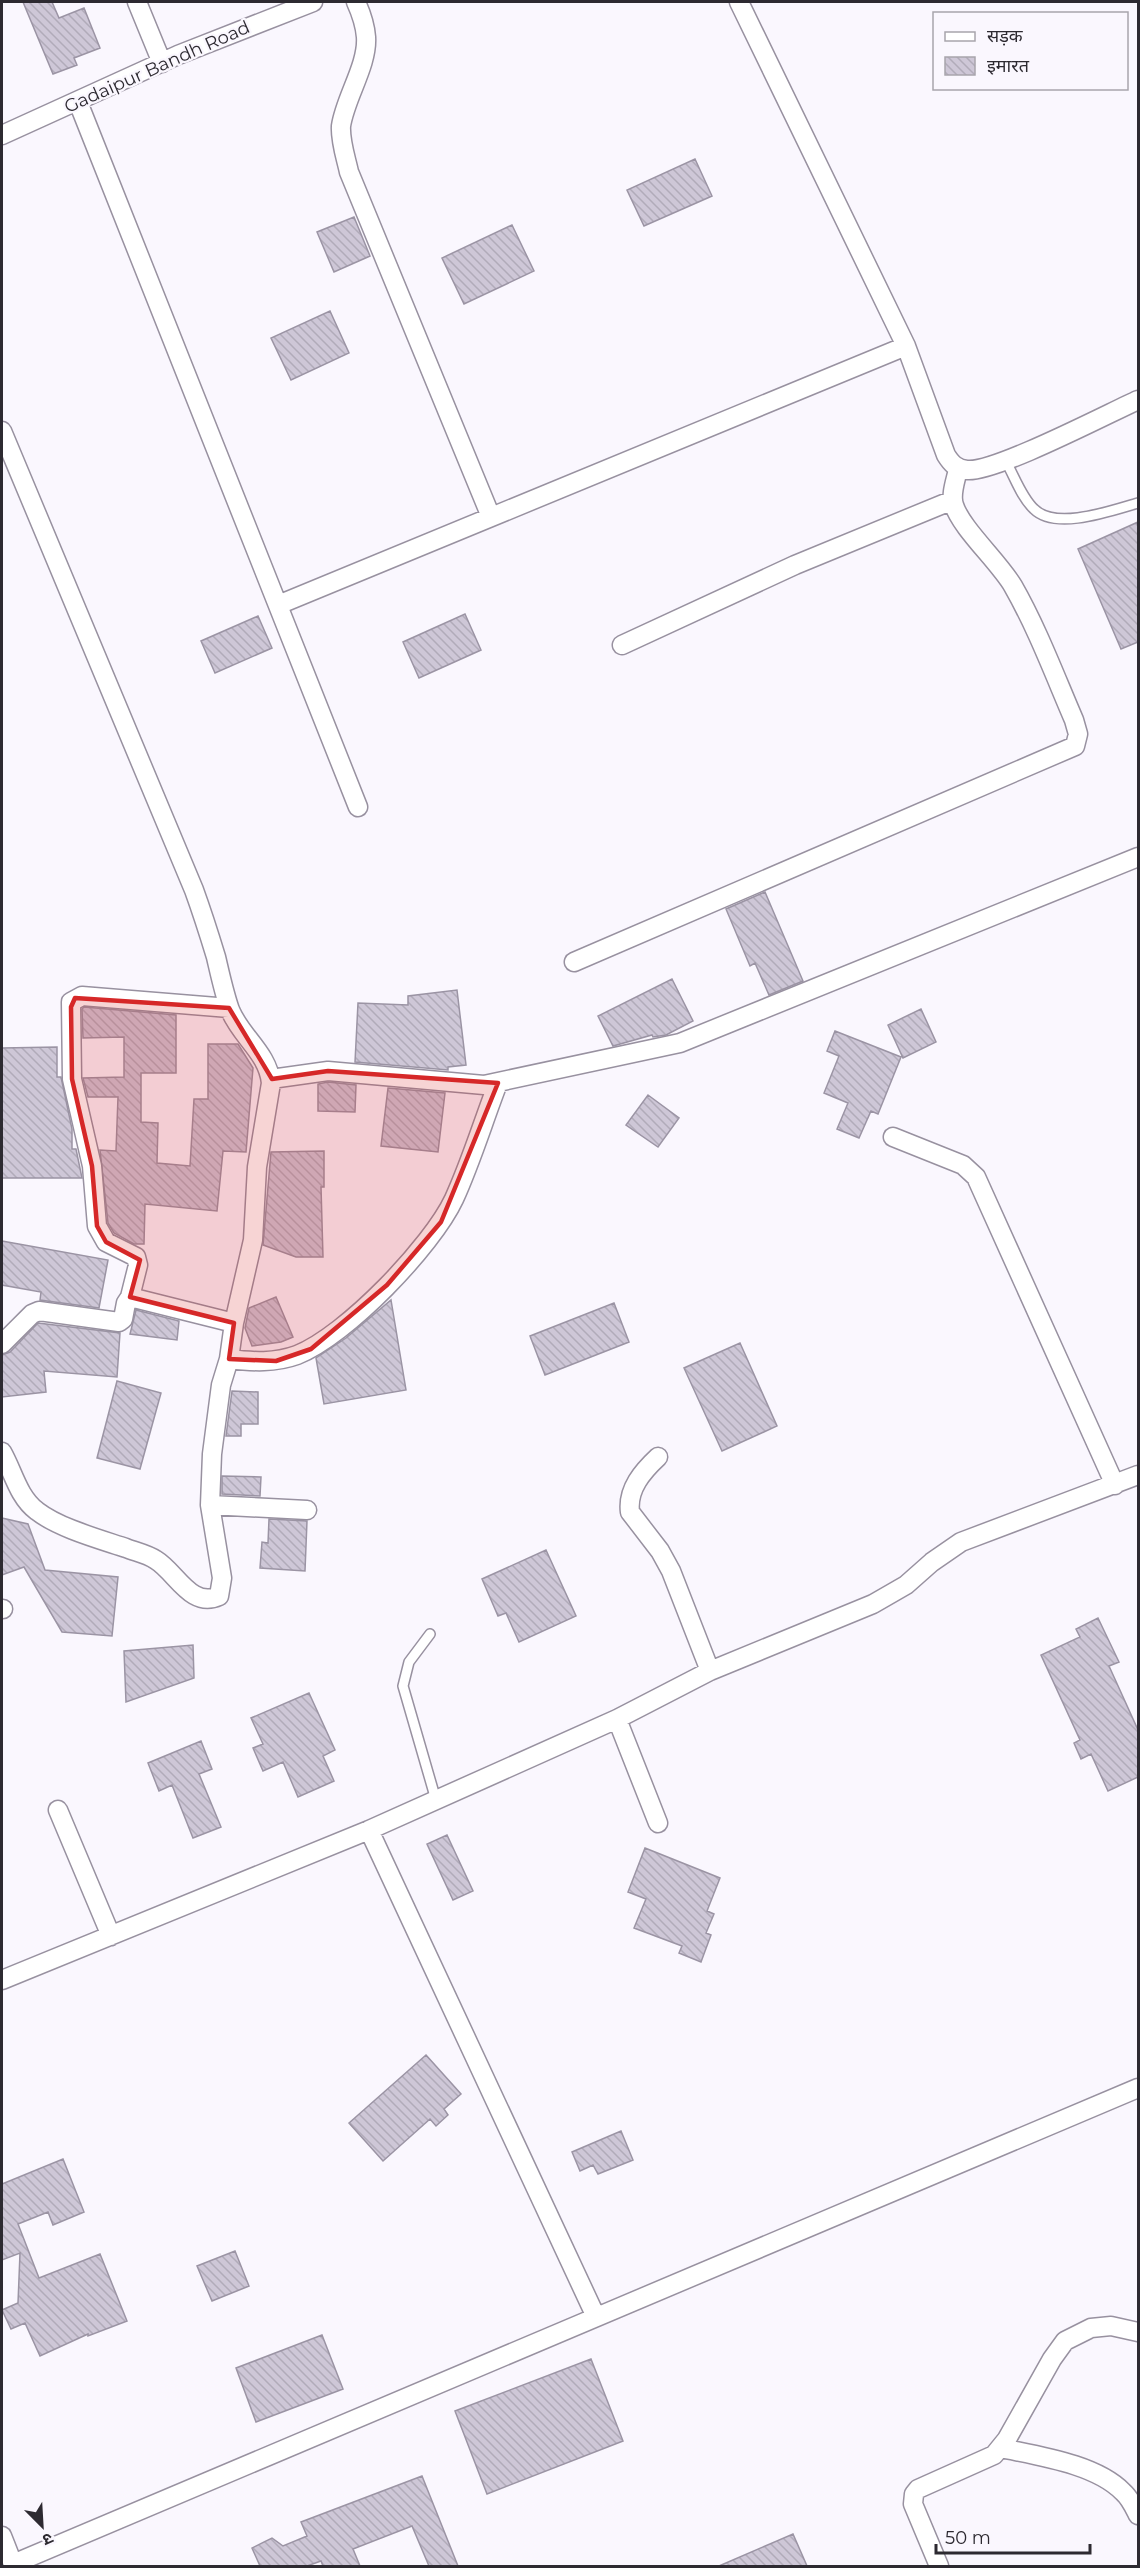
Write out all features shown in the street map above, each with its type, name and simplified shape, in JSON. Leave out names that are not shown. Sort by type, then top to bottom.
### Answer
[{"type":"street","points":[[137,2],[162,63]]},
{"type":"street","name":"Gadaipur Bandh Road","points":[[2,135],[178,55],[312,2]]},
{"type":"street","points":[[356,2],[363,21],[366,40],[360,66],[345,106],[341,129],[349,172],[491,517]]},
{"type":"street","points":[[739,2],[906,346],[946,454],[958,468],[979,469],[1005,460],[1138,400]]},
{"type":"street","points":[[78,102],[358,807]]},
{"type":"street","points":[[278,605],[906,346]]},
{"type":"street","points":[[2,431],[190,880],[209,932],[229,1008],[237,1023],[258,1050],[271,1079],[257,1167],[253,1240],[234,1323],[230,1359],[219,1396],[212,1454],[210,1505],[222,1578],[219,1596],[212,1600],[202,1599],[189,1592],[164,1566],[150,1557],[45,1516],[35,1509],[22,1493],[2,1452]]},
{"type":"street","points":[[574,962],[1075,746],[1078,734],[1074,720],[1013,586],[962,520],[953,500],[958,468]]},
{"type":"street","points":[[622,645],[795,565],[953,500]]},
{"type":"street","points":[[271,1079],[328,1071],[469,1084],[498,1083],[680,1043],[1138,857]]},
{"type":"street","points":[[2,1344],[32,1314],[39,1311],[118,1322],[123,1319],[138,1265],[136,1257],[106,1242],[97,1226],[92,1166],[72,1079],[71,1002],[82,996],[229,1008]]},
{"type":"street","points":[[230,1359],[253,1362],[276,1360],[311,1349],[387,1285],[441,1222],[454,1199],[498,1083]]},
{"type":"street","points":[[893,1137],[963,1165],[976,1177],[1115,1485]]},
{"type":"street","points":[[130,1296],[234,1323]]},
{"type":"street","points":[[658,1457],[638,1479],[629,1504],[630,1512],[636,1523],[660,1551],[671,1571],[710,1671]]},
{"type":"street","points":[[4,1974],[111,1936],[369,1830],[617,1719],[710,1671],[892,1594],[961,1542],[1138,1475]]},
{"type":"street","points":[[210,1505],[307,1510]]},
{"type":"street","points":[[617,1719],[658,1823]]},
{"type":"street","points":[[58,1810],[111,1936]]},
{"type":"street","points":[[369,1830],[596,2317]]},
{"type":"street","points":[[2,2536],[14,2565],[1138,2088]]},
{"type":"street","points":[[939,2566],[915,2510],[915,2494],[918,2489],[987,2459],[1001,2448],[1052,2359],[1065,2341],[1091,2328],[1112,2326],[1138,2332]]},
{"type":"street","points":[[1001,2448],[1062,2462],[1091,2472],[1124,2492],[1138,2515]]},
{"type":"lane","points":[[1005,460],[1029,504],[1042,516],[1065,518],[1094,516],[1138,503]]},
{"type":"lane","points":[[430,1634],[409,1662],[403,1686],[436,1800]]},
{"type":"highlighted area","points":[[75,998],[229,1008],[272,1079],[328,1071],[498,1083],[441,1222],[387,1285],[311,1349],[276,1361],[229,1359],[234,1323],[130,1297],[140,1260],[106,1242],[97,1226],[92,1166],[72,1079],[71,1007]]},
{"type":"building","points":[[23,2],[52,2],[59,18],[84,8],[100,48],[74,58],[77,65],[53,74]]},
{"type":"building","points":[[695,159],[712,196],[644,226],[627,190]]},
{"type":"building","points":[[354,217],[370,256],[334,272],[317,232]]},
{"type":"building","points":[[512,225],[534,271],[464,304],[442,258]]},
{"type":"building","points":[[330,311],[349,353],[291,380],[271,338]]},
{"type":"building","points":[[1138,522],[1138,642],[1121,649],[1078,549]]},
{"type":"building","points":[[465,614],[481,650],[419,678],[403,642]]},
{"type":"building","points":[[258,616],[272,648],[215,673],[201,641]]},
{"type":"building","points":[[765,892],[803,981],[769,995],[755,963],[750,966],[726,909]]},
{"type":"building","points":[[672,979],[693,1021],[666,1035],[653,1037],[652,1035],[613,1046],[598,1016]]},
{"type":"building","points":[[457,990],[466,1065],[448,1067],[448,1070],[355,1062],[358,1003],[408,1005],[408,996]]},
{"type":"building","points":[[84,1007],[176,1015],[176,1073],[141,1073],[141,1122],[158,1123],[157,1163],[190,1166],[194,1099],[208,1099],[208,1044],[238,1044],[253,1068],[246,1152],[223,1151],[217,1211],[145,1204],[144,1244],[134,1244],[114,1233],[108,1223],[100,1150],[116,1151],[118,1097],[88,1097],[83,1078],[124,1077],[124,1037],[83,1038],[82,1009]]},
{"type":"building","points":[[921,1009],[936,1042],[903,1058],[888,1025]]},
{"type":"building","points":[[835,1031],[901,1057],[878,1114],[871,1111],[859,1138],[837,1129],[848,1103],[824,1093],[839,1056],[827,1051]]},
{"type":"building","points":[[57,1047],[57,1077],[61,1077],[72,1129],[72,1149],[76,1149],[82,1178],[2,1178],[2,1048]]},
{"type":"building","points":[[328,1082],[356,1085],[355,1112],[318,1111],[318,1084]]},
{"type":"building","points":[[388,1088],[445,1093],[438,1152],[381,1146]]},
{"type":"building","points":[[648,1095],[679,1118],[658,1147],[626,1125]]},
{"type":"building","points":[[324,1151],[324,1187],[321,1187],[323,1257],[296,1257],[263,1245],[271,1152]]},
{"type":"building","points":[[2,1241],[108,1260],[99,1308],[40,1300],[41,1292],[2,1285]]},
{"type":"building","points":[[276,1297],[293,1337],[281,1342],[252,1346],[245,1328],[249,1308]]},
{"type":"building","points":[[391,1300],[406,1390],[324,1404],[316,1358],[346,1338]]},
{"type":"building","points":[[614,1303],[629,1342],[545,1375],[530,1336]]},
{"type":"building","points":[[136,1310],[179,1321],[177,1340],[130,1334]]},
{"type":"building","points":[[38,1323],[120,1333],[117,1377],[44,1371],[46,1392],[2,1397],[2,1355],[10,1352]]},
{"type":"building","points":[[740,1343],[777,1426],[722,1451],[684,1368]]},
{"type":"building","points":[[117,1381],[161,1393],[140,1469],[97,1458]]},
{"type":"building","points":[[232,1391],[258,1392],[258,1424],[241,1424],[241,1436],[226,1436]]},
{"type":"building","points":[[222,1476],[261,1477],[260,1496],[222,1494]]},
{"type":"building","points":[[2,1518],[28,1524],[45,1570],[118,1577],[112,1636],[62,1632],[24,1567],[2,1575]]},
{"type":"building","points":[[269,1519],[307,1521],[305,1571],[260,1568],[262,1542],[268,1543]]},
{"type":"building","points":[[546,1550],[576,1616],[519,1642],[506,1613],[498,1616],[482,1579]]},
{"type":"building","points":[[1098,1618],[1119,1662],[1109,1666],[1138,1730],[1138,1777],[1108,1791],[1091,1754],[1081,1759],[1074,1743],[1080,1740],[1041,1655],[1080,1637],[1076,1629]]},
{"type":"building","points":[[193,1645],[194,1678],[126,1702],[124,1651]]},
{"type":"building","points":[[309,1693],[335,1750],[323,1756],[334,1781],[298,1797],[283,1762],[263,1771],[253,1748],[263,1744],[251,1718]]},
{"type":"building","points":[[201,1741],[212,1769],[199,1774],[221,1827],[193,1838],[172,1785],[159,1791],[148,1763]]},
{"type":"building","points":[[447,1835],[473,1891],[453,1900],[427,1844]]},
{"type":"building","points":[[645,1848],[720,1878],[707,1911],[714,1914],[706,1933],[711,1935],[701,1962],[679,1953],[682,1946],[634,1928],[646,1899],[628,1892]]},
{"type":"building","points":[[426,2055],[461,2094],[444,2109],[448,2115],[436,2126],[430,2119],[383,2161],[349,2123]]},
{"type":"building","points":[[621,2131],[633,2160],[598,2174],[593,2165],[580,2171],[572,2152]]},
{"type":"building","points":[[63,2159],[84,2212],[53,2225],[48,2212],[18,2224],[39,2278],[100,2254],[127,2321],[88,2336],[88,2334],[40,2356],[25,2323],[11,2329],[2,2310],[18,2303],[20,2253],[2,2260],[2,2184]]},
{"type":"building","points":[[235,2251],[249,2286],[212,2301],[197,2266]]},
{"type":"building","points":[[322,2335],[343,2389],[256,2422],[236,2368]]},
{"type":"building","points":[[591,2359],[623,2441],[487,2494],[455,2411]]},
{"type":"building","points":[[422,2476],[458,2566],[429,2566],[412,2526],[353,2549],[360,2566],[323,2566],[321,2561],[307,2566],[260,2566],[252,2548],[272,2538],[283,2546],[307,2536],[301,2522]]},
{"type":"building","points":[[793,2534],[807,2566],[719,2566]]}]
